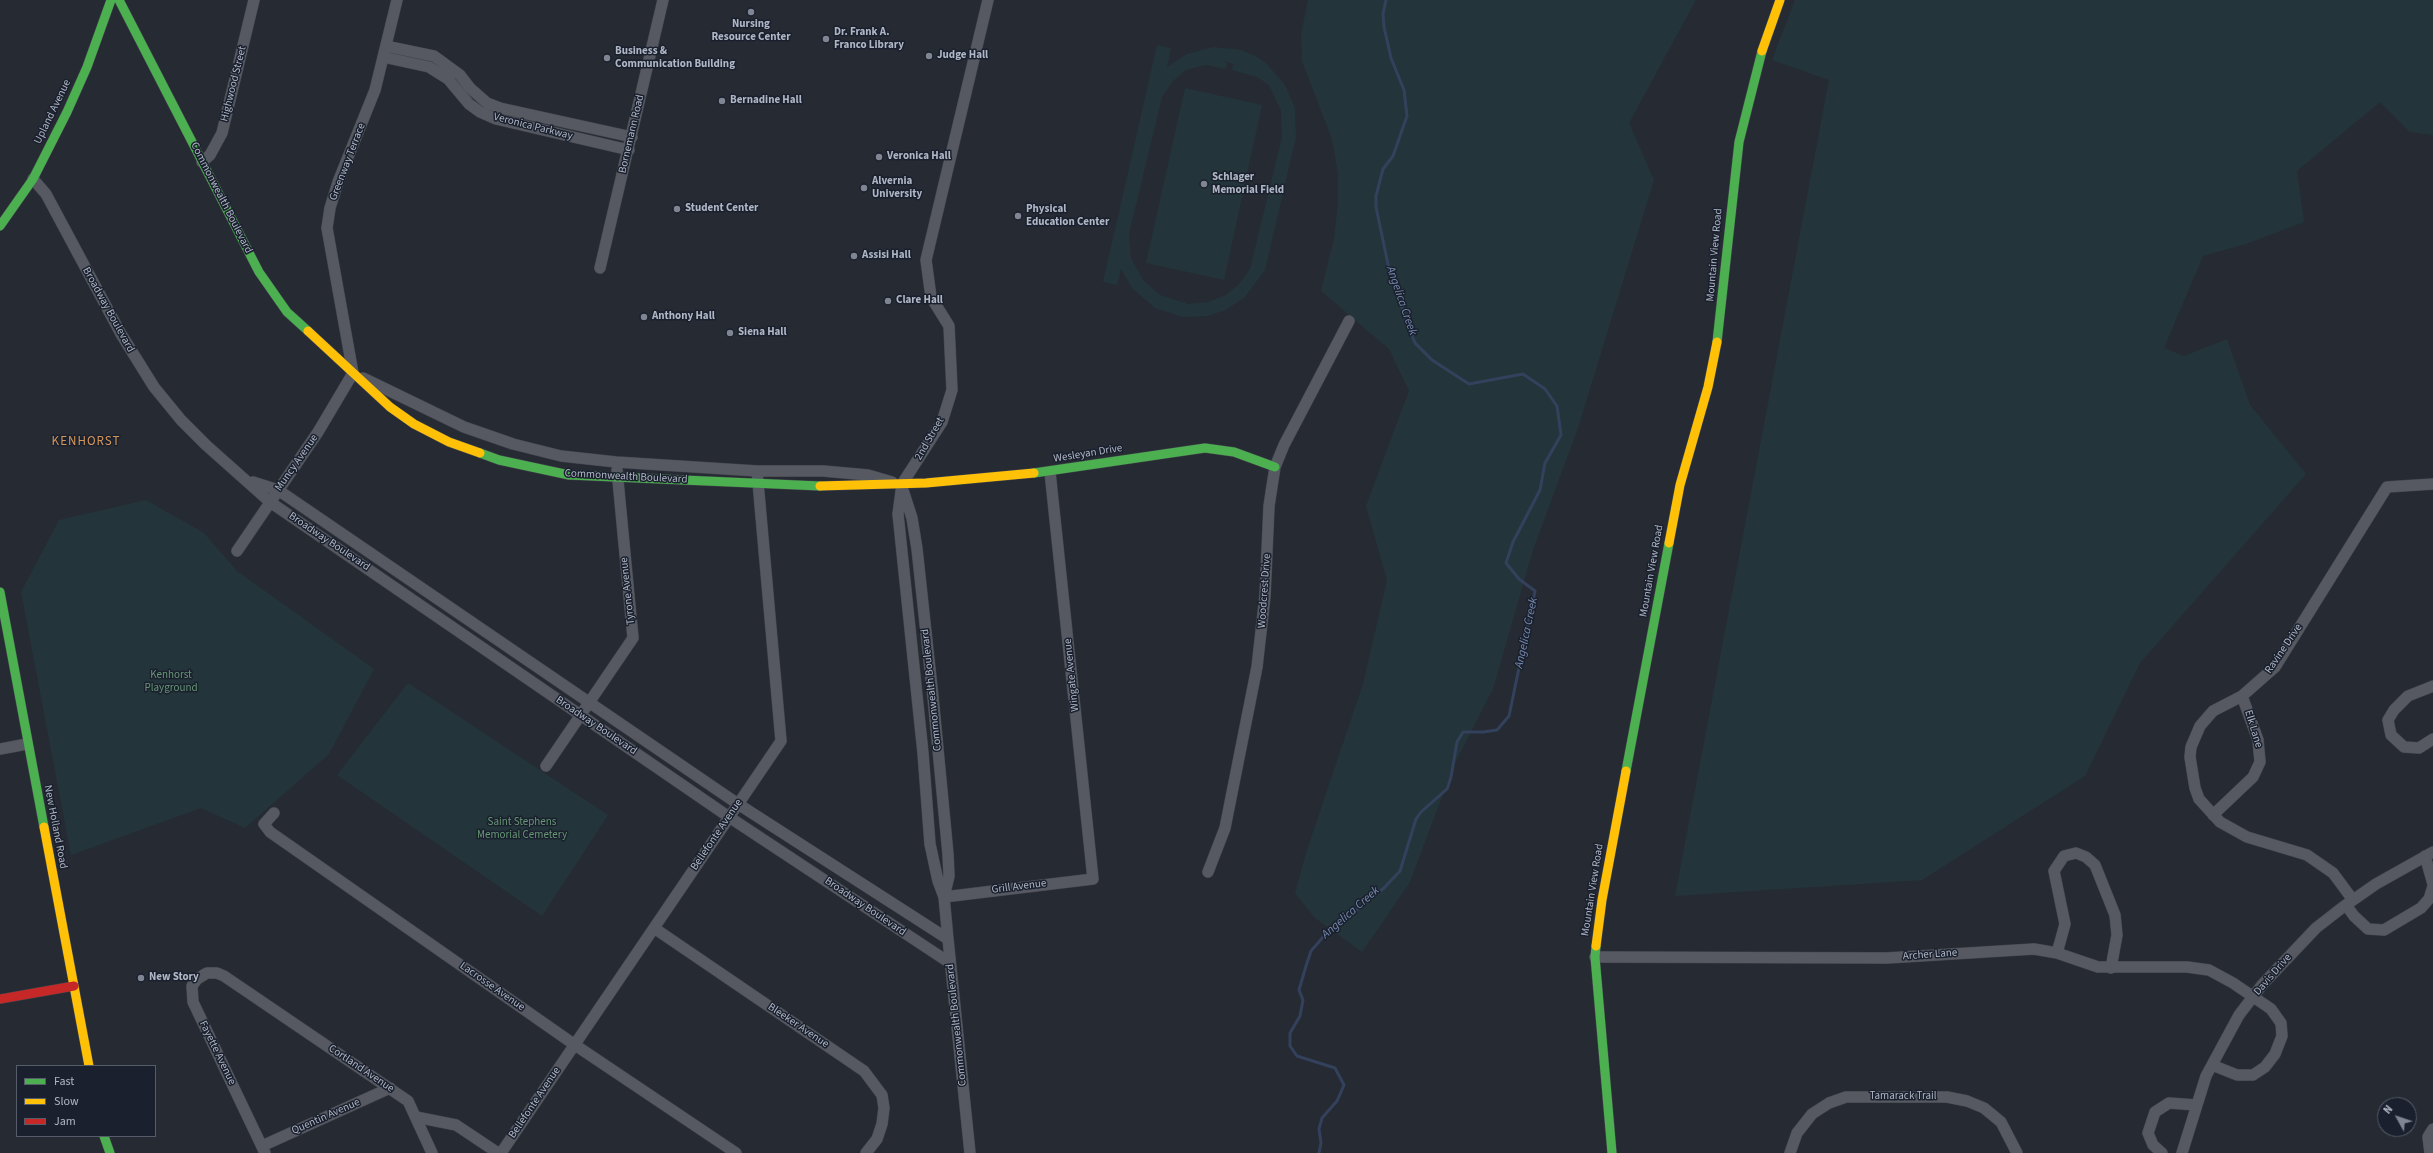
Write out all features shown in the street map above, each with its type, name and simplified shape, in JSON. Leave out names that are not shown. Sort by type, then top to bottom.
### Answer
[{"type":"street","name":"Upland Avenue","points":[[0,226],[33,179],[68,112],[87,67],[111,0]]},
{"type":"street","name":"Commonwealth Boulevard","points":[[119,0],[259,272],[298,323],[390,407],[414,424],[449,442],[499,460],[569,475],[839,487],[902,484]]},
{"type":"street","name":"Highwood Street","points":[[202,162],[210,155],[222,133],[254,0]]},
{"type":"street","name":"Greenway Terrace","points":[[353,373],[327,228],[330,208],[348,156],[375,90],[397,0]]},
{"type":"street","name":"Bornemann Road","points":[[600,268],[629,150],[663,0]]},
{"type":"street","name":"2nd Street","points":[[902,484],[942,422],[952,390],[949,326],[931,298],[926,260],[988,0]]},
{"type":"street","name":"Mountain View Road","points":[[1612,1153],[1595,956],[1609,860],[1680,485],[1708,387],[1719,334],[1739,142],[1759,59],[1780,0]]},
{"type":"street","name":"Veronica Parkway","points":[[386,46],[434,56],[460,75],[470,88],[487,103],[500,108],[632,137]]},
{"type":"street","name":"Veronica Parkway","points":[[383,57],[429,67],[448,80],[469,104],[480,112],[496,119],[629,150]]},
{"type":"street","name":"Broadway Boulevard","points":[[33,179],[46,194],[146,376],[185,424],[206,445],[248,480],[270,502],[730,817],[950,963]]},
{"type":"street","name":"Woodcrest Drive","points":[[1208,872],[1225,828],[1257,668],[1265,596],[1269,506],[1275,467],[1294,426],[1350,321]]},
{"type":"street","name":"Commonwealth Boulevard","points":[[353,373],[407,398],[438,415],[488,436],[561,456],[616,462],[757,470],[823,471],[868,475],[902,484]]},
{"type":"street","name":"Muncy Avenue","points":[[238,552],[318,432],[353,373]]},
{"type":"street","name":"Wesleyan Drive","points":[[902,484],[1050,472],[1205,448],[1234,452],[1275,467]]},
{"type":"street","name":"Tyrone Avenue","points":[[546,766],[633,638],[616,462]]},
{"type":"street","name":"Bellefonte Avenue","points":[[501,1153],[781,742],[757,470]]},
{"type":"street","name":"Wingate Avenue","points":[[1050,472],[1093,879]]},
{"type":"street","name":"Broadway Boulevard","points":[[248,480],[278,490],[738,804],[948,939]]},
{"type":"street","name":"Commonwealth Boulevard","points":[[902,484],[913,525],[933,697],[948,854],[949,876],[944,896]]},
{"type":"street","name":"Commonwealth Boulevard","points":[[902,484],[898,514],[923,753],[930,844],[938,881],[944,896],[970,1153]]},
{"type":"street","name":"Ravine Drive","points":[[2433,484],[2387,487],[2275,667],[2242,696],[2213,711],[2200,726],[2191,747],[2190,757],[2195,788],[2199,799],[2213,815],[2230,828],[2247,837],[2307,855],[2333,873],[2349,902],[2354,916],[2368,929],[2384,930],[2421,908],[2429,899],[2433,885]]},
{"type":"street","name":"New Holland Road","points":[[0,592],[27,744],[89,1065]]},
{"type":"street","points":[[2433,686],[2408,696],[2394,710],[2388,720],[2392,735],[2404,747],[2419,748],[2433,739]]},
{"type":"street","name":"Elk Lane","points":[[2213,815],[2253,778],[2260,762],[2258,740],[2242,696]]},
{"type":"street","points":[[0,749],[27,744]]},
{"type":"street","name":"Lacrosse Avenue","points":[[274,813],[264,824],[270,832],[575,1045],[736,1153]]},
{"type":"street","points":[[2057,954],[2065,924],[2054,871],[2064,856],[2076,853],[2086,857],[2095,865],[2115,915],[2117,935],[2111,968]]},
{"type":"street","points":[[2429,854],[2433,885]]},
{"type":"street","name":"Davis Drive","points":[[2182,1153],[2196,1105],[2212,1066],[2226,1036],[2254,996],[2316,928],[2349,902],[2376,884],[2429,854]]},
{"type":"street","name":"Grill Avenue","points":[[944,896],[1093,879]]},
{"type":"street","name":"Bleeker Avenue","points":[[654,928],[864,1071],[882,1095],[884,1108],[882,1124],[877,1139],[866,1153]]},
{"type":"street","name":"Archer Lane","points":[[1595,956],[1886,958],[2034,949],[2057,954],[2084,964],[2111,968],[2187,967],[2209,970],[2254,996],[2271,1009],[2281,1023],[2282,1036],[2275,1054],[2265,1067],[2253,1075],[2237,1075],[2212,1066]]},
{"type":"street","name":"Fayette Avenue","points":[[224,976],[212,972],[197,979],[192,986],[193,1002],[264,1150]]},
{"type":"street","name":"Cortland Avenue","points":[[224,976],[408,1101],[432,1153]]},
{"type":"street","points":[[0,999],[74,986]]},
{"type":"street","name":"Quentin Avenue","points":[[264,1150],[390,1088]]},
{"type":"street","name":"Tamarack Trail","points":[[1790,1153],[1797,1133],[1812,1114],[1829,1103],[1846,1096],[1947,1097],[1967,1100],[1984,1108],[2001,1122],[2017,1153]]},
{"type":"street","points":[[2162,1153],[2153,1145],[2148,1133],[2155,1112],[2169,1103],[2196,1105]]},
{"type":"street","points":[[416,1117],[456,1125],[498,1153]]},
{"type":"street","points":[[2430,1153],[2428,1137],[2433,1129]]},
{"type":"street","points":[[104,1137],[110,1153]]},
{"type":"green space","points":[[1308,0],[1696,0],[1629,123],[1654,180],[1578,428],[1533,550],[1493,689],[1454,765],[1410,882],[1362,952],[1315,918],[1295,893],[1306,853],[1363,684],[1387,580],[1366,506],[1409,391],[1389,349],[1321,291],[1334,239],[1338,202],[1338,174],[1332,139],[1302,61],[1301,34]]},
{"type":"green space","points":[[1795,0],[2433,0],[2433,135],[2410,132],[2380,102],[2297,171],[2304,222],[2246,244],[2203,256],[2164,348],[2184,356],[2227,339],[2250,405],[2306,474],[2140,663],[2085,776],[1922,880],[1675,896],[1829,80],[1772,60]]},
{"type":"green space","points":[[1157,45],[1171,48],[1167,67],[1187,54],[1213,47],[1241,50],[1266,63],[1285,85],[1295,108],[1296,137],[1265,270],[1245,297],[1226,310],[1207,316],[1183,317],[1155,308],[1132,288],[1121,269],[1117,285],[1103,282]],"holes":[[[1222,61],[1245,67],[1233,64],[1232,70],[1257,77],[1269,85],[1281,111],[1282,137],[1250,269],[1239,284],[1226,295],[1208,302],[1188,304],[1160,295],[1143,280],[1131,258],[1129,234],[1162,97],[1172,82],[1186,70],[1205,65],[1226,69],[1227,63]]]},
{"type":"green space","name":"Schlager Memorial Field","points":[[1185,88],[1262,105],[1224,280],[1146,263]]},
{"type":"green space","name":"Kenhorst Playground","points":[[146,500],[204,533],[237,571],[374,669],[329,754],[245,828],[201,808],[71,855],[21,592],[59,520]]},
{"type":"green space","name":"Saint Stephens Memorial Cemetery","points":[[408,683],[608,815],[542,916],[337,775]]},
{"type":"waterway","name":"Angelica Creek","points":[[1319,1153],[1321,1143],[1319,1129],[1322,1118],[1337,1101],[1344,1085],[1335,1068],[1297,1056],[1290,1046],[1290,1033],[1300,1016],[1303,1000],[1299,990],[1311,951],[1324,936],[1384,888],[1400,871],[1416,819],[1421,812],[1447,789],[1451,777],[1457,742],[1463,732],[1497,730],[1509,716],[1535,591],[1519,579],[1506,563],[1513,542],[1540,490],[1545,463],[1561,435],[1557,406],[1545,389],[1523,374],[1469,384],[1432,360],[1415,343],[1389,269],[1376,207],[1376,196],[1383,169],[1393,156],[1407,116],[1404,90],[1391,58],[1384,27],[1383,14],[1386,0]]},
{"type":"traffic: fast","points":[[0,226],[33,179],[67,112],[87,67],[111,0]]},
{"type":"traffic: fast","points":[[119,0],[259,272],[287,312],[308,331]]},
{"type":"traffic: fast","points":[[1717,342],[1739,142],[1762,51]]},
{"type":"traffic: fast","points":[[1034,473],[1205,448],[1234,452],[1275,467]]},
{"type":"traffic: fast","points":[[480,453],[499,460],[569,475],[820,486]]},
{"type":"traffic: fast","points":[[1626,771],[1669,543]]},
{"type":"traffic: fast","points":[[0,592],[44,827]]},
{"type":"traffic: fast","points":[[1596,946],[1595,957],[1612,1153]]},
{"type":"traffic: fast","points":[[104,1137],[110,1153]]},
{"type":"traffic: slow","points":[[1762,51],[1780,0]]},
{"type":"traffic: slow","points":[[308,331],[390,407],[414,424],[449,442],[480,453]]},
{"type":"traffic: slow","points":[[1669,543],[1680,485],[1708,387],[1717,342]]},
{"type":"traffic: slow","points":[[820,486],[926,483],[1034,473]]},
{"type":"traffic: slow","points":[[1596,946],[1602,900],[1626,771]]},
{"type":"traffic: slow","points":[[44,827],[89,1065]]},
{"type":"traffic: jam","points":[[0,999],[74,986]]},
{"type":"place","name":"Nursing Resource Center","points":[[751,12]]},
{"type":"place","name":"Dr. Frank A. Franco Library","points":[[826,39]]},
{"type":"place","name":"Judge Hall","points":[[929,56]]},
{"type":"place","name":"Business & Communication Building","points":[[607,58]]},
{"type":"place","name":"Bernadine Hall","points":[[722,101]]},
{"type":"place","name":"Veronica Hall","points":[[879,157]]},
{"type":"place","name":"Schlager Memorial Field","points":[[1204,184]]},
{"type":"place","name":"Alvernia University","points":[[864,188]]},
{"type":"place","name":"Student Center","points":[[677,209]]},
{"type":"place","name":"Physical Education Center","points":[[1018,216]]},
{"type":"place","name":"Assisi Hall","points":[[854,256]]},
{"type":"place","name":"Clare Hall","points":[[888,301]]},
{"type":"place","name":"Anthony Hall","points":[[644,317]]},
{"type":"place","name":"Siena Hall","points":[[730,333]]},
{"type":"place","name":"New Story","points":[[141,978]]},
{"type":"district","name":"KENHORST","points":[[86,442]]}]
